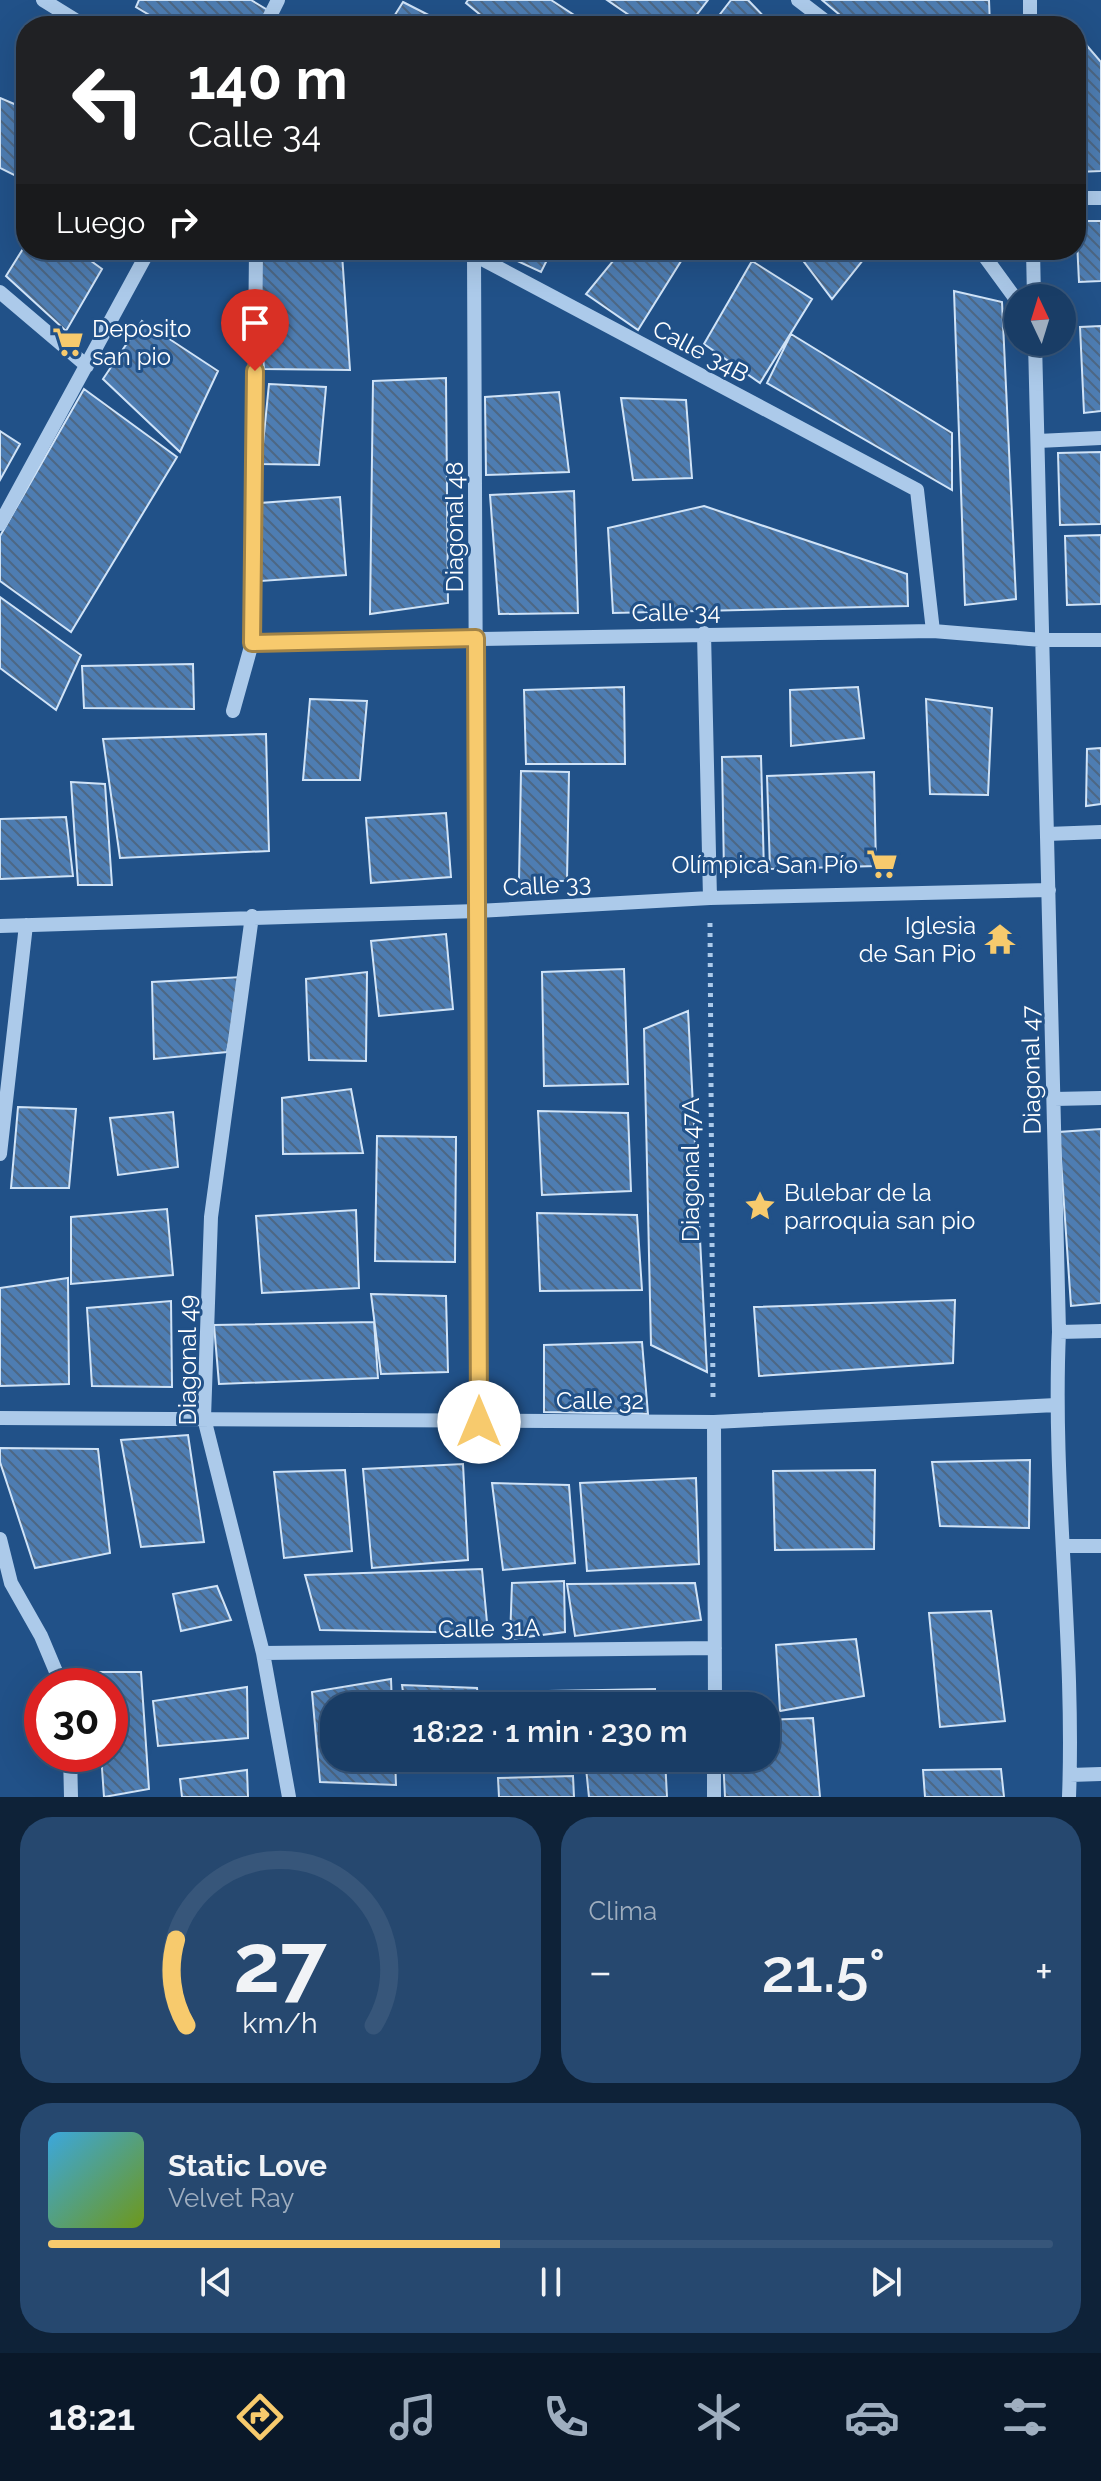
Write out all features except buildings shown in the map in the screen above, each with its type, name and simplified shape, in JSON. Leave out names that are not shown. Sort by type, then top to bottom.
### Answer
[{"type":"street","points":[[43,0],[69,16]]},
{"type":"street","points":[[798,0],[819,16]]},
{"type":"street","points":[[0,524],[144,260]]},
{"type":"street","points":[[233,711],[252,643],[256,260]]},
{"type":"street","name":"Diagonal 48","points":[[470,260],[476,638],[479,1422]]},
{"type":"street","name":"Calle 34B","points":[[485,260],[917,490],[933,631]]},
{"type":"street","points":[[987,260],[1005,284]]},
{"type":"street","points":[[1033,260],[1034,284]]},
{"type":"street","points":[[0,292],[87,366]]},
{"type":"street","name":"Diagonal 47","points":[[1035,356],[1059,1332],[1056,1405],[1064,1546],[1069,1797]]},
{"type":"street","points":[[1038,441],[1101,438]]},
{"type":"street","name":"Calle 34","points":[[252,643],[933,631],[1042,640],[1101,640]]},
{"type":"street","points":[[704,633],[710,898]]},
{"type":"street","points":[[1047,834],[1101,832]]},
{"type":"street","name":"Calle 33","points":[[0,926],[477,911],[710,898],[1049,890]]},
{"type":"street","name":"Diagonal 49","points":[[252,916],[211,1217],[204,1418],[263,1653],[289,1797]]},
{"type":"street","points":[[0,1154],[26,925]]},
{"type":"street","points":[[1054,1099],[1101,1098]]},
{"type":"street","points":[[1059,1332],[1101,1331]]},
{"type":"street","name":"Calle 32","points":[[0,1418],[714,1422],[1056,1405]]},
{"type":"street","points":[[714,1422],[715,1692]]},
{"type":"street","points":[[0,1539],[11,1583],[41,1636],[54,1668]]},
{"type":"street","points":[[1064,1546],[1101,1546]]},
{"type":"street","name":"Calle 31A","points":[[263,1653],[715,1648]]},
{"type":"street","points":[[70,1772],[71,1797]]},
{"type":"street","points":[[714,1772],[714,1797]]},
{"type":"street","points":[[1070,1775],[1101,1774]]},
{"type":"path","name":"Diagonal 47A","points":[[710,898],[714,1422]]},
{"type":"place","name":"Deposito san pio","points":[[68,342]]},
{"type":"place","name":"Olímpica San Pío","points":[[882,864]]},
{"type":"place","name":"Iglesia de San Pio","points":[[1000,939]]},
{"type":"place","name":"Bulebar de la parroquia san pio","points":[[760,1206]]},
{"type":"route","points":[[255,371],[252,643],[476,638],[479,1422]]}]
